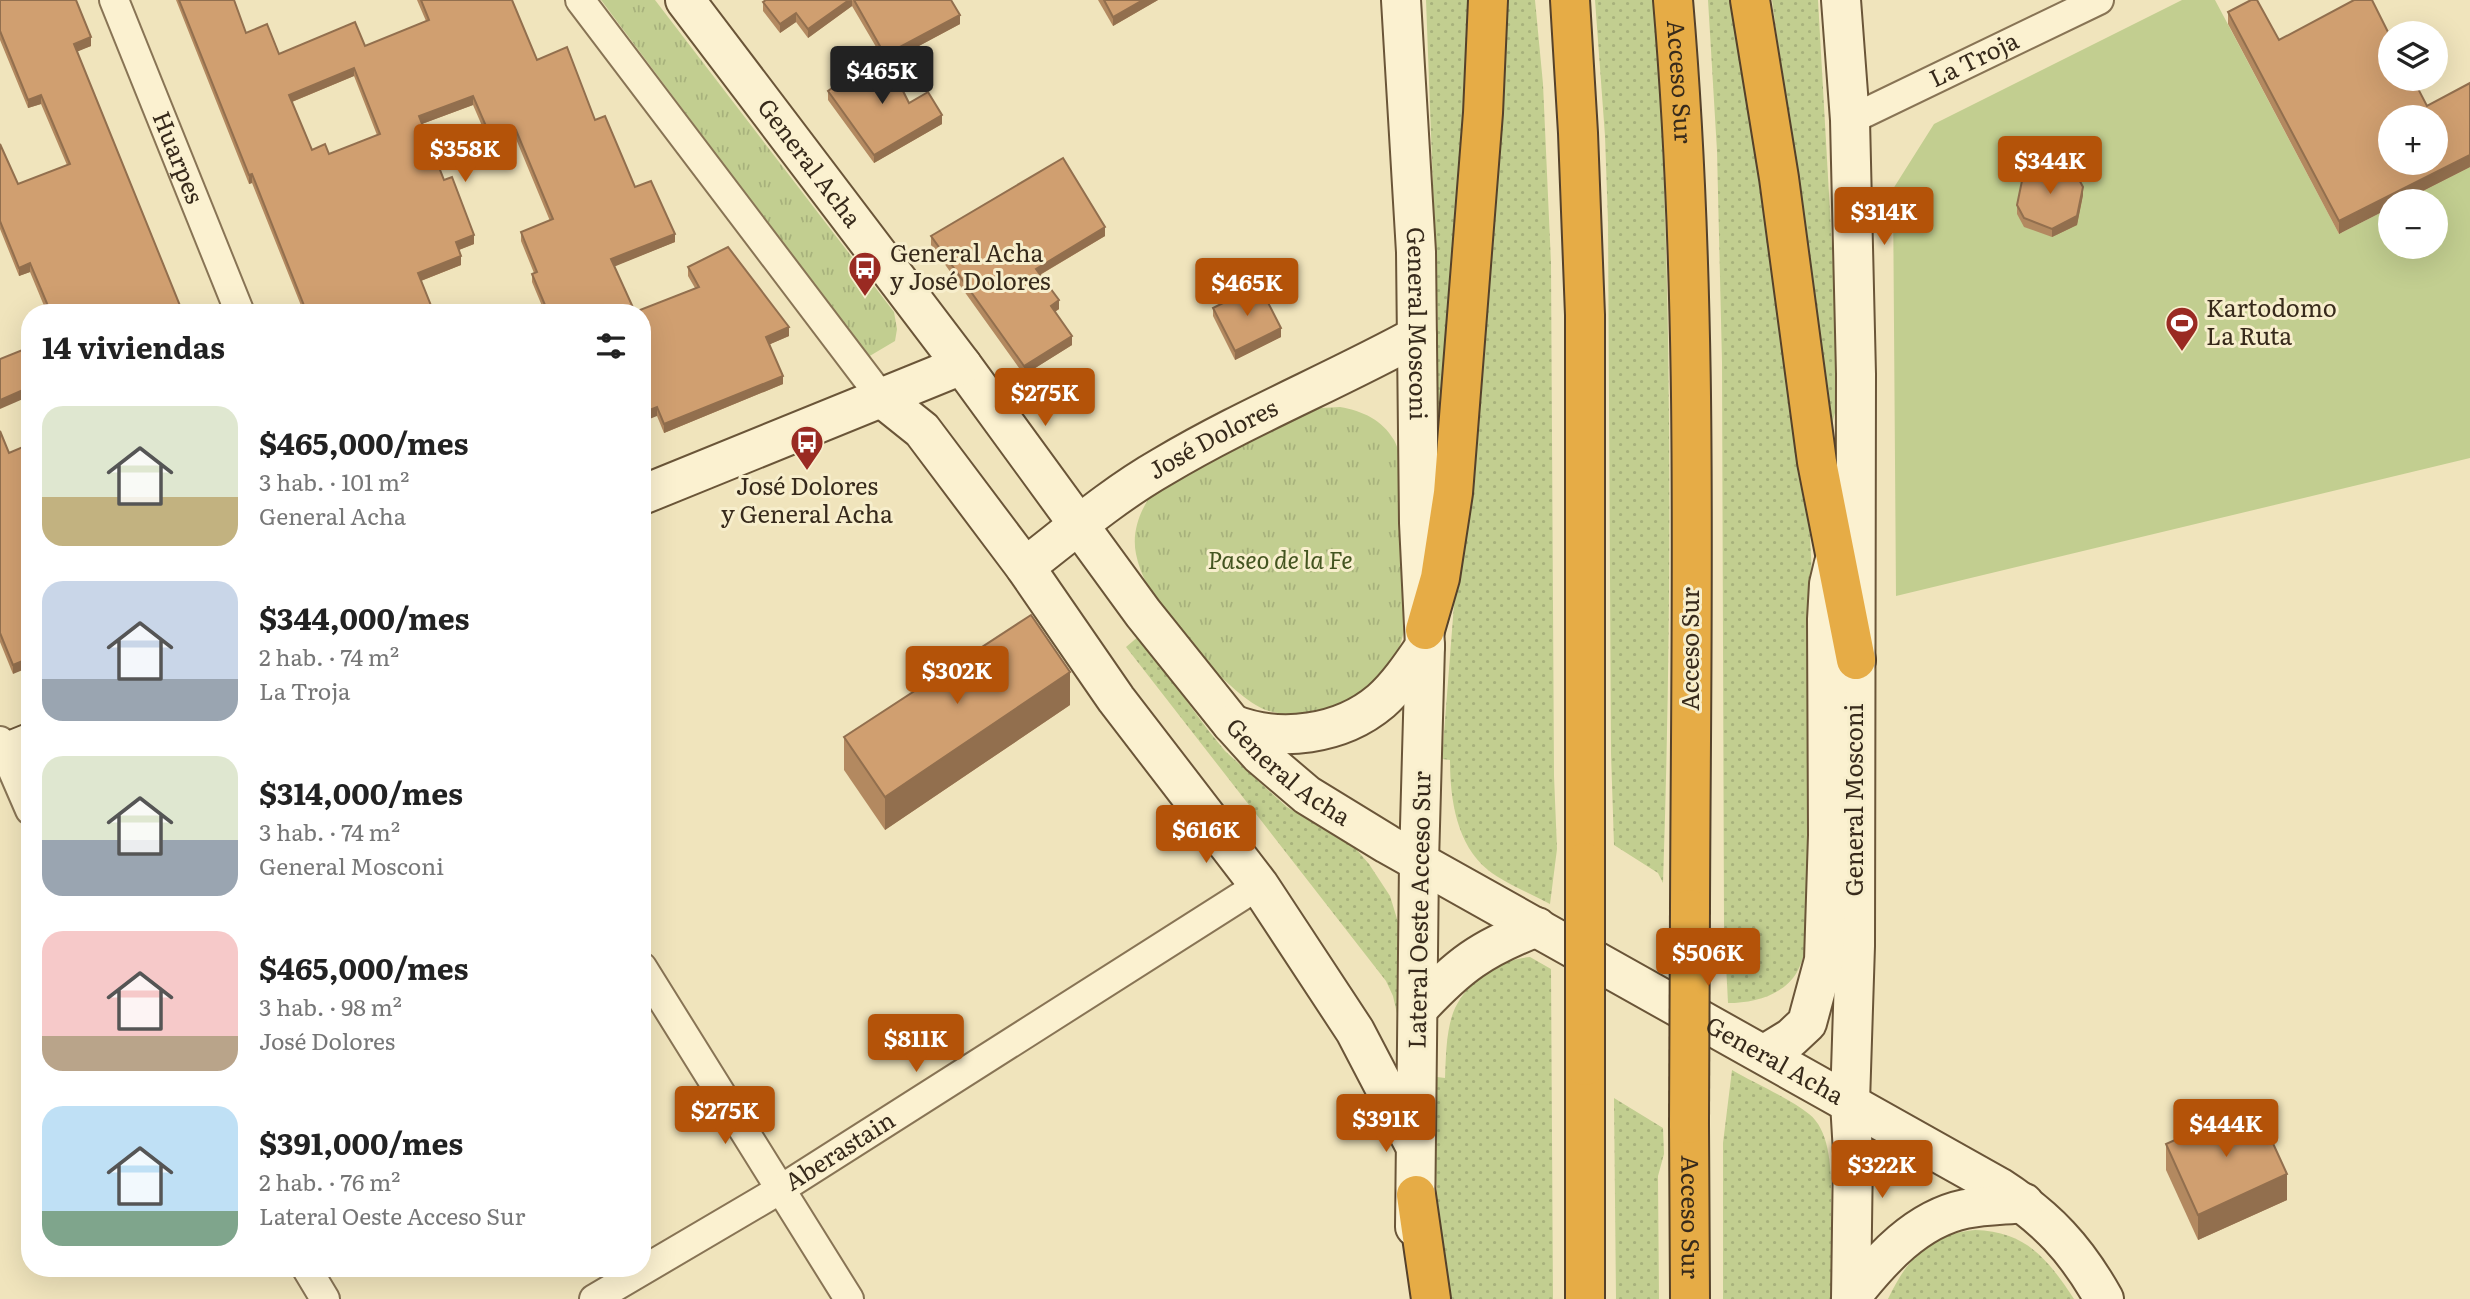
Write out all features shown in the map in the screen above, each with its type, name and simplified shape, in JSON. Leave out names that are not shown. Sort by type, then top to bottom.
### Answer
[{"type":"highway","points":[[1425,638],[1440,578],[1453,493],[1483,113],[1488,0]]},
{"type":"highway","points":[[1570,0],[1585,315],[1585,1299]]},
{"type":"highway","name":"Acceso Sur","points":[[1673,0],[1682,134],[1690,346],[1689,1299]]},
{"type":"highway","points":[[1750,0],[1779,178],[1817,462],[1856,660]]},
{"type":"highway","points":[[1416,1195],[1431,1299]]},
{"type":"street","name":"Huarpes","points":[[114,0],[236,304]]},
{"type":"street","points":[[580,0],[882,398],[922,430],[1025,567],[1116,699],[1259,885],[1354,1031],[1416,1147]]},
{"type":"street","name":"General Acha","points":[[685,0],[962,365],[1143,613],[1260,755],[1307,795],[1419,862],[1963,1165],[2024,1203],[2064,1239],[2104,1299]]},
{"type":"street","name":"General Mosconi","points":[[1401,0],[1410,140],[1417,336],[1419,523],[1425,638]]},
{"type":"street","name":"General Mosconi","points":[[1841,0],[1850,120],[1855,257],[1855,946],[1850,1102],[1853,1153],[1852,1297]]},
{"type":"street","name":"La Troja","points":[[1850,120],[2099,0]]},
{"type":"street","name":"José Dolores","points":[[1025,567],[1162,466],[1417,336]]},
{"type":"street","points":[[651,491],[962,365]]},
{"type":"street","name":"General Mosconi","points":[[1807,1023],[1820,980],[1824,951],[1828,835],[1829,584],[1855,497]]},
{"type":"street","points":[[1232,724],[1252,732],[1306,733],[1317,732],[1364,714],[1383,700],[1425,638]]},
{"type":"street","name":"Lateral Oeste Acceso Sur","points":[[1414,1299],[1419,862],[1425,638]]},
{"type":"street","points":[[9,748],[21,783]]},
{"type":"street","name":"Aberastain","points":[[651,1265],[781,1189],[1259,885]]},
{"type":"street","points":[[1418,1009],[1463,964],[1501,941],[1537,926]]},
{"type":"street","points":[[1765,1054],[1791,1038],[1807,1023],[1855,946]]},
{"type":"street","points":[[651,981],[849,1299]]},
{"type":"street","points":[[1852,1297],[1874,1267],[1923,1226],[1964,1209],[2024,1203]]},
{"type":"street","points":[[312,1277],[325,1299]]},
{"type":"street","name":"Aberastain","points":[[594,1299],[631,1277]]},
{"type":"green space","points":[[601,0],[655,0],[894,312],[897,329],[895,341],[868,357]]},
{"type":"green space","points":[[1426,0],[1468,0],[1456,239],[1435,510],[1438,322]]},
{"type":"green space","points":[[1501,0],[1535,0],[1543,84],[1551,263],[1554,776],[1557,849],[1550,904],[1502,880],[1477,859],[1457,820],[1451,790],[1450,760],[1442,759]]},
{"type":"green space","points":[[1595,0],[1653,0],[1662,127],[1669,406],[1669,611],[1663,883],[1658,873],[1614,845],[1611,754],[1608,222]]},
{"type":"green space","points":[[1708,0],[1734,0],[1809,517],[1814,652],[1814,787],[1805,951],[1797,972],[1784,987],[1758,999],[1728,1003],[1724,925],[1722,362],[1717,151]]},
{"type":"green space","points":[[1772,0],[1818,0],[1839,371],[1837,405],[1831,428]]},
{"type":"green space","name":"Kartodomo La Ruta","points":[[2182,0],[2215,0],[2339,234],[2378,214],[2378,259],[2448,259],[2448,189],[2427,189],[2470,167],[2470,458],[1896,596],[1893,189],[1934,124]]},
{"type":"green space","name":"Paseo de la Fe","points":[[1340,407],[1364,414],[1378,422],[1394,440],[1399,455],[1405,503],[1404,630],[1393,661],[1372,688],[1354,702],[1302,716],[1277,713],[1252,703],[1236,690],[1182,635],[1145,581],[1136,554],[1135,535],[1143,509],[1158,486],[1299,415],[1321,408]]},
{"type":"green space","points":[[1139,636],[1225,751],[1287,807],[1356,849],[1369,864],[1390,896],[1398,922],[1398,1018],[1386,981],[1126,647]]},
{"type":"green space","points":[[1530,957],[1551,969],[1553,1299],[1446,1299],[1437,1188],[1437,1077],[1445,1078],[1451,1021],[1465,992],[1484,974],[1506,962]]},
{"type":"green space","points":[[1732,1070],[1801,1108],[1817,1123],[1823,1135],[1830,1163],[1831,1219],[1840,1220],[1834,1299],[1723,1299],[1723,1143]]},
{"type":"green space","points":[[1614,1098],[1663,1128],[1664,1154],[1658,1176],[1659,1299],[1616,1299]]},
{"type":"green space","points":[[1975,1230],[2008,1236],[2034,1250],[2055,1271],[2074,1299],[1888,1299],[1903,1272],[1921,1251],[1945,1237]]},
{"type":"building","points":[[0,0],[76,0],[91,37],[74,44],[179,304],[47,304],[30,263],[19,268],[0,221],[0,144],[18,184],[70,164],[41,95],[28,100],[0,31]]},
{"type":"building","points":[[179,0],[234,0],[246,33],[267,24],[279,54],[355,22],[365,46],[429,20],[421,0],[512,0],[537,60],[567,47],[595,120],[605,116],[635,187],[651,181],[675,234],[611,259],[631,304],[545,304],[532,274],[537,272],[521,232],[553,219],[516,130],[492,140],[473,96],[419,116],[444,180],[452,177],[474,235],[456,242],[461,256],[418,273],[430,304],[303,304],[252,174],[249,175]],"holes":[[[354,68],[380,134],[329,154],[325,144],[312,150],[289,95]]]},
{"type":"building","points":[[849,0],[808,29],[796,13],[780,24],[763,2]]},
{"type":"building","points":[[854,0],[951,0],[960,15],[885,55]]},
{"type":"building","points":[[1104,0],[1143,0],[1113,17]]},
{"type":"building","points":[[2251,0],[2257,0],[2279,40],[2354,0],[2372,0],[2382,21],[2378,21],[2378,91],[2419,91],[2426,105],[2378,105],[2378,175],[2430,175],[2403,189],[2378,189],[2378,201],[2339,221],[2228,12]]},
{"type":"building","points":[[885,55],[909,103],[928,92],[942,115],[874,155],[828,91],[857,70]]},
{"type":"building","points":[[2470,83],[2470,155],[2448,166],[2448,105],[2429,105]]},
{"type":"building","points":[[1063,158],[1105,227],[1036,269],[1059,300],[1051,306],[1072,336],[1024,366],[931,236]]},
{"type":"building","points":[[2051,161],[2076,174],[2083,187],[2077,216],[2052,229],[2024,218],[2017,205],[2023,176]]},
{"type":"building","points":[[728,247],[789,327],[766,337],[783,376],[664,424],[657,407],[651,409],[651,306],[699,287],[688,267]]},
{"type":"building","points":[[1259,285],[1281,328],[1235,351],[1213,308]]},
{"type":"building","points":[[21,351],[21,391],[0,400],[0,359]]},
{"type":"building","points":[[0,431],[9,453],[21,448],[21,662],[13,665],[0,633]]},
{"type":"building","points":[[1031,615],[1070,672],[885,797],[844,737]]},
{"type":"building","points":[[2255,1104],[2287,1174],[2198,1215],[2166,1144]]},
{"type":"place","name":"General Acha y José Dolores","points":[[865,298]]},
{"type":"place","name":"Kartodomo La Ruta","points":[[2182,353]]},
{"type":"place","name":"José Dolores y General Acha","points":[[807,472]]}]
